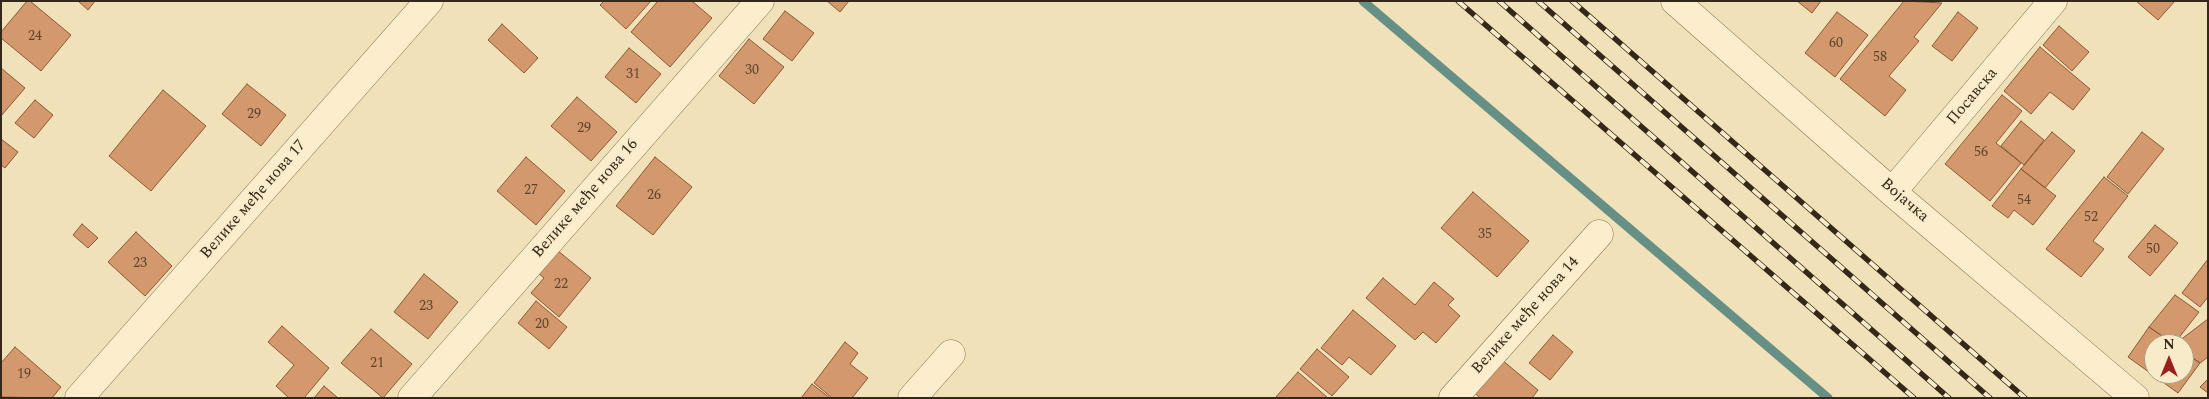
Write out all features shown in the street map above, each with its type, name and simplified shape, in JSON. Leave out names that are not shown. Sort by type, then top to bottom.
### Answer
[{"type":"street","name":"Велике међе нова 17","points":[[79,398],[429,1]]},
{"type":"street","name":"Велике међе нова 16","points":[[412,398],[760,1]]},
{"type":"street","name":"Војачка","points":[[1675,1],[1892,192],[2135,398]]},
{"type":"street","name":"Посавска","points":[[1892,192],[2053,1]]},
{"type":"street","name":"Велике међе нова 14","points":[[1454,398],[1599,234]]},
{"type":"street","points":[[912,398],[951,354]]},
{"type":"building","points":[[27,1],[30,1],[71,35],[41,71],[1,38],[1,32]]},
{"type":"building","points":[[78,1],[95,1],[88,10]]},
{"type":"building","points":[[604,1],[651,1],[626,29],[600,5]]},
{"type":"building","points":[[658,1],[692,1],[712,18],[670,67],[631,32]]},
{"type":"building","points":[[827,1],[849,1],[840,12]]},
{"type":"building","points":[[1797,1],[1821,1],[1812,13]]},
{"type":"building","points":[[1904,1],[1942,3],[1914,37],[1919,41],[1889,76],[1906,90],[1885,116],[1840,79]]},
{"type":"building","points":[[2136,1],[2175,1],[2158,20]]},
{"type":"building","points":[[785,11],[814,33],[792,61],[763,39]]},
{"type":"building","points":[[1837,12],[1868,35],[1835,77],[1805,53]]},
{"type":"building","points":[[1958,12],[1978,28],[1952,61],[1932,46]]},
{"type":"building","points":[[502,24],[538,58],[524,73],[488,40]]},
{"type":"building","points":[[2059,26],[2089,52],[2072,71],[2043,45]]},
{"type":"building","points":[[749,39],[784,67],[754,104],[719,76]]},
{"type":"building","points":[[2040,47],[2090,89],[2073,110],[2050,92],[2031,114],[2004,91]]},
{"type":"building","points":[[629,48],[661,74],[636,103],[605,77]]},
{"type":"building","points":[[1,68],[25,88],[1,116]]},
{"type":"building","points":[[247,84],[286,115],[261,146],[222,114]]},
{"type":"building","points":[[163,90],[206,126],[151,191],[109,156]]},
{"type":"building","points":[[2002,95],[2022,111],[1996,143],[2021,163],[1990,201],[1945,164]]},
{"type":"building","points":[[577,97],[617,132],[591,161],[551,126]]},
{"type":"building","points":[[35,100],[53,115],[34,138],[15,123]]},
{"type":"building","points":[[2021,121],[2044,140],[2024,165],[2001,146]]},
{"type":"building","points":[[2052,132],[2075,151],[2045,188],[2021,169]]},
{"type":"building","points":[[2142,132],[2164,149],[2128,194],[2107,177]]},
{"type":"building","points":[[1,139],[18,152],[5,168],[1,165]]},
{"type":"building","points":[[526,157],[565,191],[536,225],[497,191]]},
{"type":"building","points":[[655,157],[692,187],[653,235],[616,206]]},
{"type":"building","points":[[2021,169],[2056,196],[2033,225],[2014,210],[2008,218],[1992,206]]},
{"type":"building","points":[[2104,177],[2128,196],[2093,241],[2104,249],[2081,277],[2046,249]]},
{"type":"building","points":[[1473,192],[1529,241],[1497,277],[1441,228]]},
{"type":"building","points":[[82,224],[98,238],[88,248],[73,235]]},
{"type":"building","points":[[2155,225],[2178,243],[2150,276],[2128,257]]},
{"type":"building","points":[[136,232],[172,266],[145,296],[108,262]]},
{"type":"building","points":[[557,250],[591,278],[559,317],[531,293],[544,278],[538,273]]},
{"type":"building","points":[[2208,259],[2208,297],[2200,307],[2182,293]]},
{"type":"building","points":[[424,274],[458,302],[428,339],[394,312]]},
{"type":"building","points":[[1383,278],[1415,305],[1434,282],[1454,299],[1448,305],[1460,316],[1436,343],[1423,332],[1415,340],[1366,298]]},
{"type":"building","points":[[2175,295],[2199,312],[2182,334],[2159,334],[2149,327]]},
{"type":"building","points":[[536,301],[567,327],[549,349],[518,323]]},
{"type":"building","points":[[1353,310],[1396,346],[1371,375],[1349,357],[1342,365],[1321,348]]},
{"type":"building","points":[[2208,319],[2208,357],[2200,363],[2194,359],[2194,334],[2188,334]]},
{"type":"building","points":[[282,326],[329,368],[304,398],[289,398],[276,386],[294,365],[268,342]]},
{"type":"building","points":[[2149,327],[2159,334],[2144,334]]},
{"type":"building","points":[[371,329],[412,364],[383,398],[341,363]]},
{"type":"building","points":[[2144,334],[2144,369],[2128,357]]},
{"type":"building","points":[[1553,335],[1573,352],[1550,380],[1529,363]]},
{"type":"building","points":[[845,342],[858,353],[850,364],[868,378],[852,398],[832,398],[814,383]]},
{"type":"building","points":[[15,347],[61,387],[52,398],[1,397],[1,363]]},
{"type":"building","points":[[1317,349],[1349,377],[1332,396],[1300,369]]},
{"type":"building","points":[[2194,359],[2200,363],[2194,371]]},
{"type":"building","points":[[1502,360],[1538,390],[1532,398],[1480,398],[1475,393]]},
{"type":"building","points":[[1298,372],[1328,398],[1275,398]]},
{"type":"building","points":[[2208,379],[2208,393],[2200,387]]},
{"type":"building","points":[[812,384],[830,398],[801,398]]},
{"type":"building","points":[[2166,384],[2185,384],[2178,393]]},
{"type":"building","points":[[324,386],[338,398],[314,398]]},
{"type":"waterway","points":[[1363,1],[1828,398]]},
{"type":"railway","points":[[1458,1],[1914,398]]},
{"type":"railway","points":[[1499,1],[1949,398]]},
{"type":"railway","points":[[1538,1],[1990,398]]},
{"type":"railway","points":[[1572,1],[2025,398]]}]
